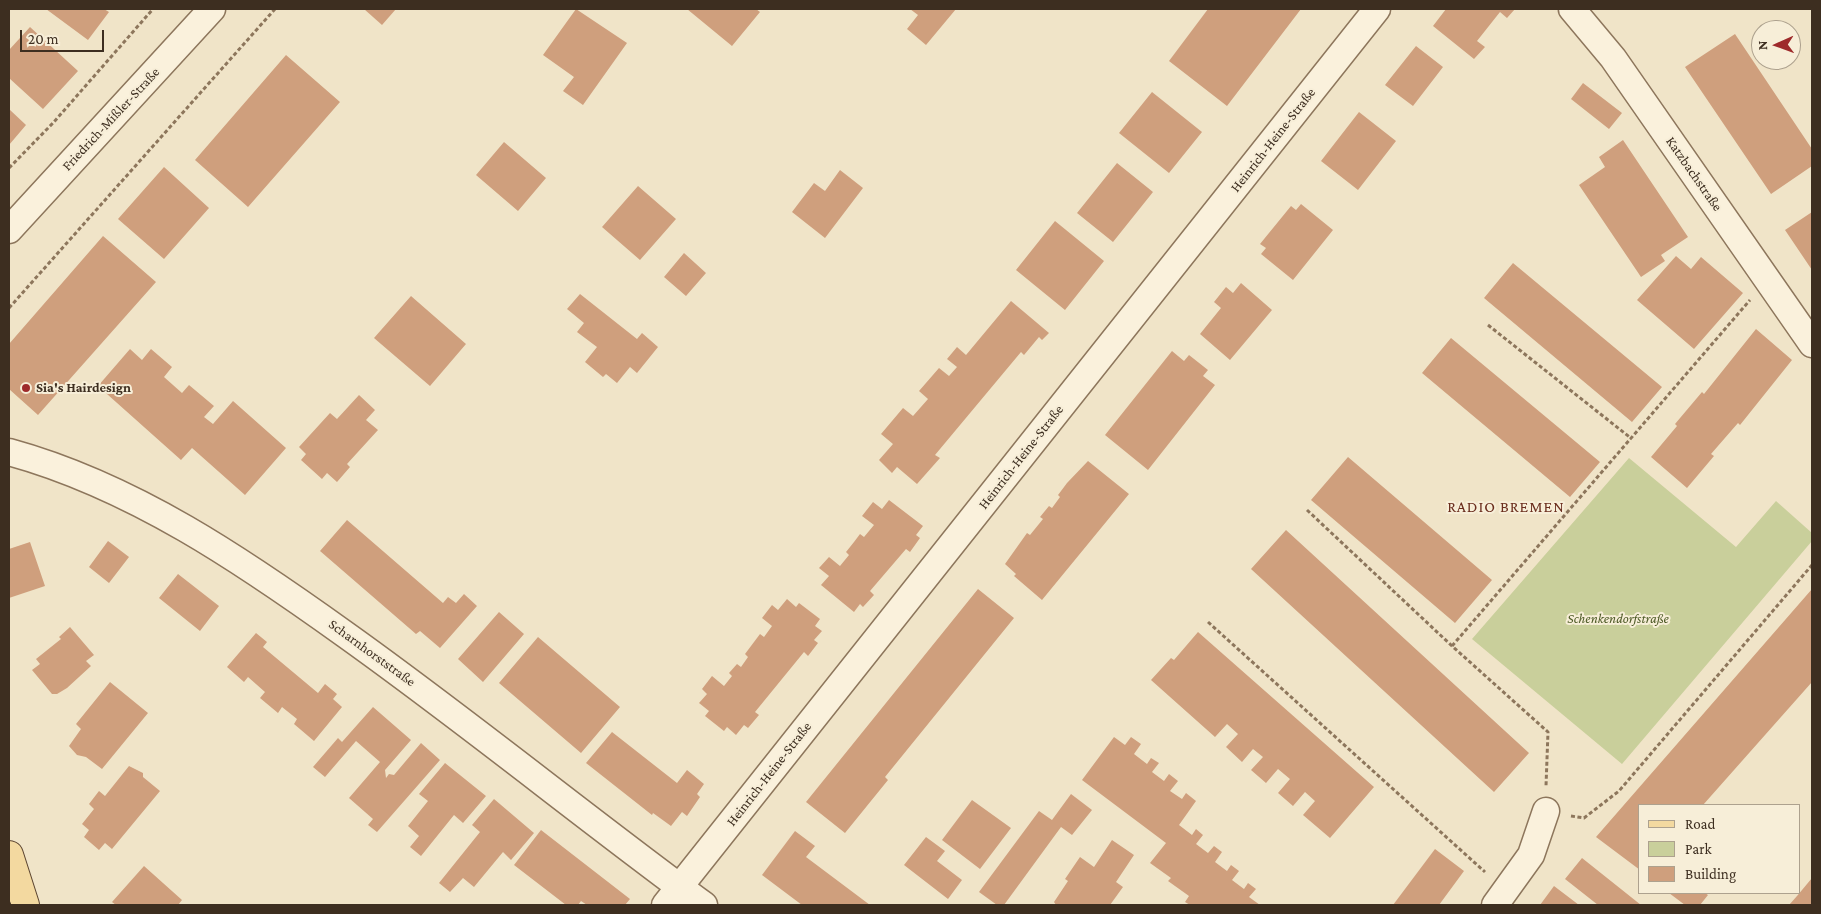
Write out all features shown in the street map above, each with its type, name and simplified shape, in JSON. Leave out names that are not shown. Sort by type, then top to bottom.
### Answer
[{"type":"main road","points":[[9,855],[25,905]]},
{"type":"street","name":"Friedrich-Mißler-Straße","points":[[9,230],[212,9]]},
{"type":"street","name":"Heinrich-Heine-Straße","points":[[672,896],[1377,9]]},
{"type":"street","name":"Katzbachstraße","points":[[1572,9],[1613,58],[1812,344]]},
{"type":"street","name":"Scharnhorststraße","points":[[9,452],[98,482],[183,528],[280,587],[421,688],[672,896],[704,905]]},
{"type":"street","points":[[1500,898],[1531,855],[1546,811]]},
{"type":"path","points":[[9,168],[53,123],[153,9]]},
{"type":"path","points":[[9,308],[274,9]]},
{"type":"path","points":[[1452,646],[1768,279]]},
{"type":"path","points":[[1488,325],[1632,439]]},
{"type":"path","points":[[1307,510],[1452,646],[1548,732],[1546,811],[1584,818],[1619,791],[1812,565]]},
{"type":"path","points":[[1208,622],[1500,898]]},
{"type":"green space","name":"Schenkendorfstraße","points":[[1629,458],[1736,547],[1776,501],[1812,533],[1812,541],[1622,764],[1472,639]]},
{"type":"building","points":[[46,9],[104,9],[109,12],[88,40]]},
{"type":"building","points":[[364,9],[396,9],[382,25]]},
{"type":"building","points":[[576,9],[627,43],[583,105],[563,91],[574,77],[543,55]]},
{"type":"building","points":[[687,9],[756,9],[760,12],[732,46]]},
{"type":"building","points":[[910,9],[956,9],[926,45],[907,29],[918,15]]},
{"type":"building","points":[[1208,9],[1301,9],[1227,106],[1169,61]]},
{"type":"building","points":[[1446,9],[1515,9],[1507,18],[1500,12],[1477,41],[1485,47],[1474,59],[1433,26]]},
{"type":"building","points":[[30,27],[78,71],[43,109],[9,78],[9,50]]},
{"type":"building","points":[[1735,34],[1751,58],[1751,70],[1759,70],[1812,149],[1812,166],[1771,194],[1685,67]]},
{"type":"building","points":[[1416,46],[1443,67],[1413,106],[1385,85]]},
{"type":"building","points":[[286,55],[340,102],[248,207],[195,160]]},
{"type":"building","points":[[1583,83],[1622,113],[1609,129],[1571,99]]},
{"type":"building","points":[[1152,92],[1202,132],[1169,173],[1119,133]]},
{"type":"building","points":[[9,109],[26,125],[9,145]]},
{"type":"building","points":[[1359,112],[1396,141],[1358,190],[1321,161]]},
{"type":"building","points":[[1623,140],[1688,237],[1661,255],[1665,261],[1641,277],[1579,185],[1605,167],[1599,157]]},
{"type":"building","points":[[504,142],[546,178],[518,211],[476,175]]},
{"type":"building","points":[[1117,163],[1153,192],[1113,242],[1077,213]]},
{"type":"building","points":[[164,167],[209,208],[164,259],[118,219]]},
{"type":"building","points":[[840,170],[863,188],[825,238],[792,212],[814,183],[825,191]]},
{"type":"building","points":[[638,186],[676,219],[640,260],[602,227]]},
{"type":"building","points":[[1301,204],[1333,230],[1293,280],[1261,254],[1266,248],[1260,244],[1291,206],[1296,210]]},
{"type":"building","points":[[1812,212],[1812,270],[1785,230]]},
{"type":"building","points":[[1055,221],[1104,261],[1065,310],[1016,270]]},
{"type":"building","points":[[103,236],[156,282],[38,415],[9,389],[9,344]]},
{"type":"building","points":[[684,253],[706,273],[686,296],[664,277]]},
{"type":"building","points":[[1676,256],[1691,269],[1701,257],[1743,293],[1694,349],[1637,300]]},
{"type":"building","points":[[1513,263],[1662,387],[1632,422],[1484,298]]},
{"type":"building","points":[[1241,283],[1272,310],[1230,360],[1200,334],[1221,308],[1214,302],[1226,287],[1233,293]]},
{"type":"building","points":[[580,294],[637,339],[642,333],[658,347],[637,373],[630,367],[617,383],[606,374],[603,377],[585,362],[597,347],[577,332],[584,323],[567,309]]},
{"type":"building","points":[[411,296],[466,344],[430,386],[374,338]]},
{"type":"building","points":[[1011,301],[1049,333],[1042,340],[1039,337],[1024,355],[1021,352],[935,455],[940,458],[917,484],[897,467],[892,473],[879,460],[893,444],[881,434],[903,408],[913,416],[928,399],[919,391],[939,368],[949,376],[957,367],[947,359],[957,347],[966,355]]},
{"type":"building","points":[[1756,329],[1792,360],[1740,425],[1738,423],[1711,454],[1714,456],[1687,488],[1651,457],[1677,426],[1675,424],[1702,392],[1704,394]]},
{"type":"building","points":[[1451,338],[1600,462],[1570,497],[1422,373]]},
{"type":"building","points":[[130,349],[142,360],[151,349],[172,367],[164,377],[182,393],[189,385],[214,406],[204,417],[213,424],[233,401],[286,448],[245,495],[192,448],[181,460],[98,386]]},
{"type":"building","points":[[1172,351],[1184,361],[1189,355],[1208,370],[1203,376],[1215,385],[1148,470],[1105,435]]},
{"type":"building","points":[[359,395],[375,410],[366,420],[378,430],[347,464],[350,467],[337,482],[327,473],[322,479],[301,460],[306,454],[299,447],[330,413],[337,419]]},
{"type":"building","points":[[1348,457],[1492,580],[1455,623],[1311,500]]},
{"type":"building","points":[[1088,461],[1129,494],[1042,600],[1014,576],[1016,574],[1005,564],[1027,533],[1030,535],[1043,519],[1040,517],[1049,506],[1052,508],[1060,497],[1058,495],[1067,483]]},
{"type":"building","points":[[889,500],[923,526],[916,535],[920,538],[910,552],[906,549],[870,591],[874,595],[863,607],[860,604],[854,612],[821,585],[829,576],[819,568],[829,557],[840,566],[849,555],[846,552],[860,534],[864,537],[874,525],[862,516],[873,502],[882,509]]},
{"type":"building","points":[[347,520],[443,603],[448,597],[456,603],[464,594],[477,606],[440,648],[420,631],[416,634],[320,551]]},
{"type":"building","points":[[1286,530],[1529,753],[1494,792],[1251,569]]},
{"type":"building","points":[[108,541],[129,557],[109,583],[89,567]]},
{"type":"building","points":[[30,542],[45,586],[9,598],[9,549]]},
{"type":"building","points":[[178,574],[219,606],[200,631],[159,598]]},
{"type":"building","points":[[978,589],[1014,618],[885,777],[888,780],[845,833],[806,802]]},
{"type":"building","points":[[1812,589],[1812,682],[1704,804],[1638,804],[1638,868],[1596,837]]},
{"type":"building","points":[[787,599],[796,607],[799,603],[820,619],[815,626],[822,631],[814,640],[818,643],[808,656],[804,652],[755,712],[759,715],[748,728],[744,725],[736,735],[727,727],[724,731],[705,716],[709,711],[699,703],[707,694],[702,689],[712,676],[724,686],[732,676],[729,673],[737,664],[741,667],[748,657],[745,654],[760,634],[764,637],[772,626],[762,618],[772,605],[778,610]]},
{"type":"building","points":[[499,612],[524,634],[483,682],[458,659]]},
{"type":"building","points":[[70,627],[94,655],[86,661],[91,666],[67,688],[57,694],[52,694],[32,670],[40,664],[36,659],[61,639],[59,637]]},
{"type":"building","points":[[1198,632],[1374,787],[1330,838],[1303,815],[1315,801],[1305,792],[1293,806],[1278,793],[1290,779],[1278,769],[1266,783],[1251,770],[1263,757],[1253,749],[1242,762],[1226,747],[1238,734],[1227,724],[1215,737],[1151,680],[1171,658],[1174,660]]},
{"type":"building","points":[[256,633],[267,642],[263,647],[318,693],[325,684],[337,694],[333,699],[342,707],[314,741],[294,724],[297,719],[282,707],[278,713],[260,698],[265,692],[248,677],[244,682],[227,667]]},
{"type":"building","points":[[538,637],[620,707],[581,753],[499,683]]},
{"type":"building","points":[[110,682],[148,713],[102,769],[86,757],[77,755],[69,746],[81,729],[76,724]]},
{"type":"building","points":[[373,707],[411,740],[385,770],[386,778],[389,774],[394,775],[421,743],[440,760],[377,832],[368,825],[373,819],[349,798],[380,762],[356,741],[325,777],[313,767],[338,738],[342,742]]},
{"type":"building","points":[[612,732],[677,783],[687,770],[704,784],[697,794],[700,797],[687,816],[682,812],[671,826],[653,813],[652,815],[586,763]]},
{"type":"building","points":[[1114,737],[1125,745],[1131,737],[1141,744],[1134,754],[1147,764],[1151,758],[1159,763],[1152,772],[1164,781],[1169,774],[1178,781],[1170,791],[1182,799],[1186,793],[1196,801],[1179,825],[1192,835],[1196,829],[1203,835],[1196,844],[1208,853],[1214,846],[1222,852],[1215,862],[1227,871],[1231,865],[1239,871],[1232,880],[1244,889],[1248,883],[1256,889],[1249,897],[1260,905],[1190,905],[1185,902],[1189,896],[1168,881],[1171,878],[1150,863],[1166,843],[1082,780]]},
{"type":"building","points":[[445,763],[486,796],[463,823],[454,815],[421,856],[410,847],[419,836],[408,826],[428,801],[419,794]]},
{"type":"building","points":[[129,766],[143,773],[143,777],[160,791],[112,849],[105,843],[99,850],[84,837],[89,830],[82,824],[94,809],[89,804],[99,791],[105,796]]},
{"type":"building","points":[[1071,794],[1092,810],[1072,835],[1061,827],[1004,905],[997,905],[979,892],[1039,811],[1052,820]]},
{"type":"building","points":[[494,799],[534,833],[511,860],[503,852],[474,887],[463,878],[450,892],[439,883],[480,832],[472,825]]},
{"type":"building","points":[[972,800],[1011,828],[980,869],[942,840]]},
{"type":"building","points":[[541,830],[630,899],[625,905],[587,905],[581,901],[578,905],[566,905],[514,865]]},
{"type":"building","points":[[795,831],[815,846],[806,857],[870,905],[802,905],[762,875]]},
{"type":"building","points":[[926,837],[945,851],[937,861],[962,880],[948,899],[904,865]]},
{"type":"building","points":[[1112,840],[1134,855],[1116,882],[1123,887],[1110,905],[1056,905],[1054,902],[1068,881],[1065,879],[1080,857],[1094,867]]},
{"type":"building","points":[[1435,849],[1464,871],[1439,905],[1393,905]]},
{"type":"building","points":[[1582,858],[1641,905],[1598,905],[1565,879]]},
{"type":"building","points":[[144,866],[182,900],[178,905],[116,905],[112,902]]},
{"type":"building","points":[[1812,878],[1812,905],[1789,905],[1799,894],[1801,894],[1801,891]]},
{"type":"building","points":[[1554,886],[1579,905],[1540,905]]},
{"type":"building","points":[[1670,894],[1708,895],[1700,905],[1685,905]]},
{"type":"tram line","points":[[9,900],[11,905]]},
{"type":"place","name":"Sia's Hairdesign","points":[[26,388]]},
{"type":"district","name":"RADIO BREMEN","points":[[1506,507]]}]
